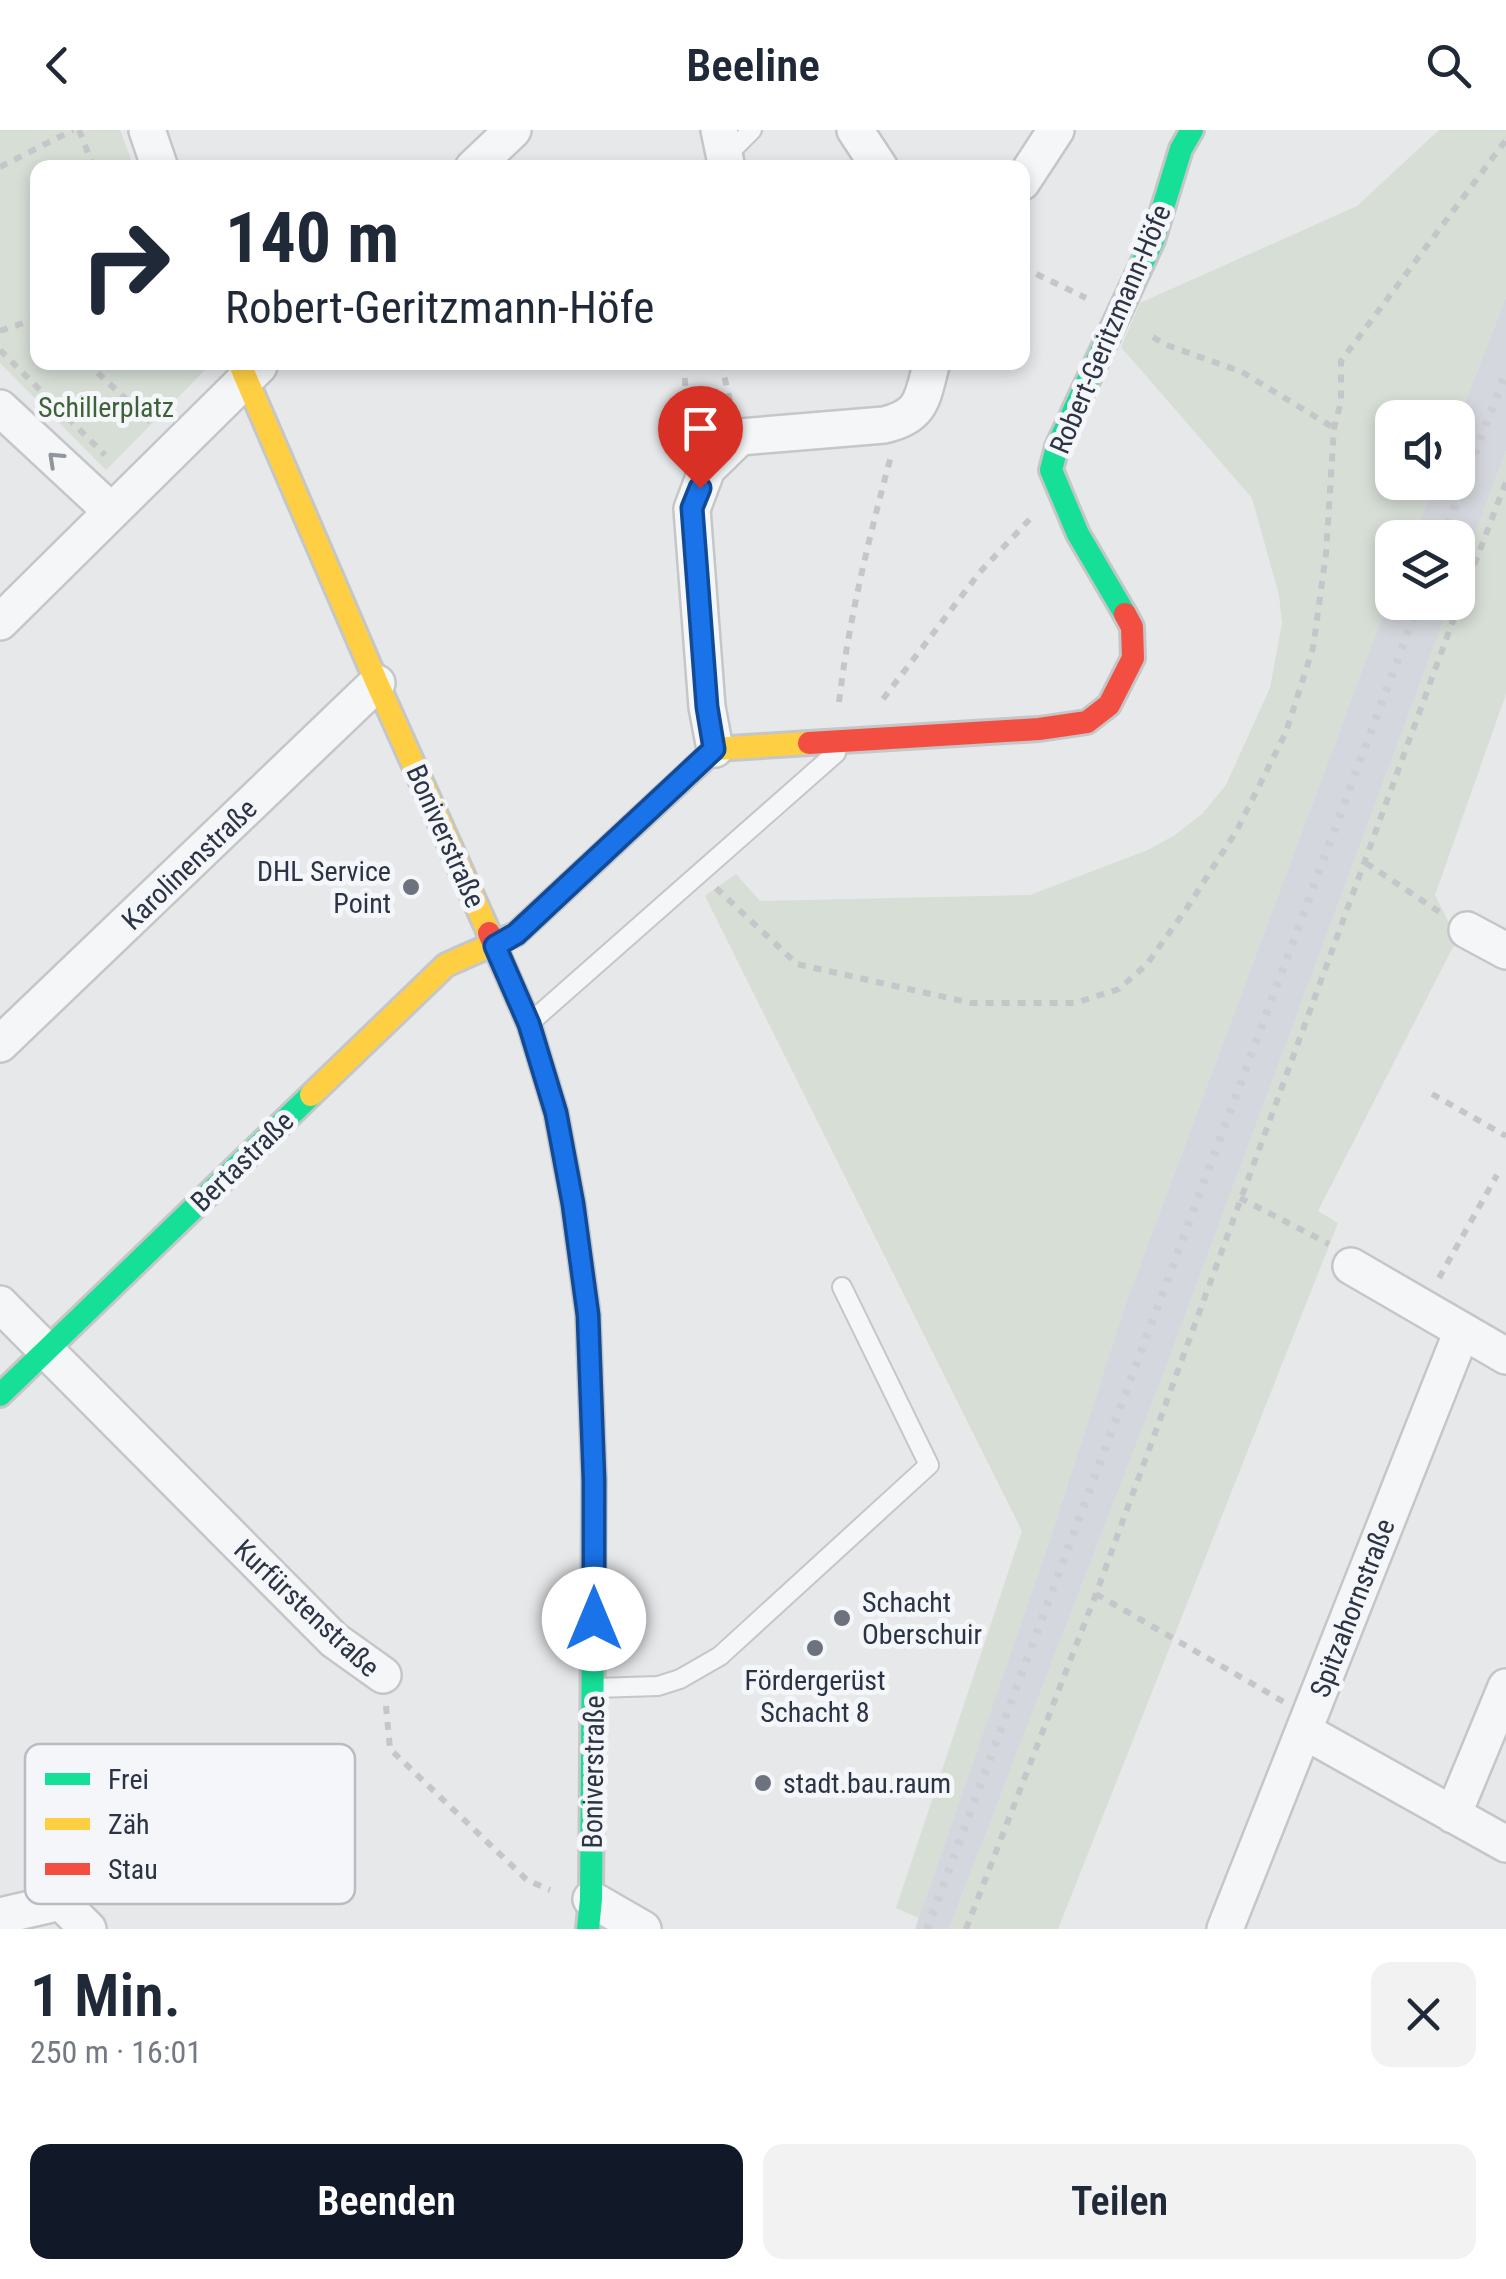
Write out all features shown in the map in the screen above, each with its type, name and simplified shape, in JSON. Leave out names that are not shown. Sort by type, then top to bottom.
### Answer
[{"type":"street","points":[[147,130],[157,160]]},
{"type":"street","points":[[481,160],[513,130]]},
{"type":"street","points":[[855,130],[875,160]]},
{"type":"street","points":[[1030,170],[1056,130]]},
{"type":"street","name":"Robert-Geritzmann-Höfe","points":[[714,749],[1039,729],[1087,722],[1109,705],[1133,658],[1132,626],[1078,534],[1051,470],[1057,448],[1153,240],[1181,149],[1192,130]]},
{"type":"street","points":[[0,622],[179,447],[247,370]]},
{"type":"street","name":"Boniverstraße","points":[[250,370],[378,684],[529,1024],[556,1113],[588,1315],[594,1480],[590,1914]]},
{"type":"street","points":[[495,946],[516,934],[714,749],[707,707],[692,508],[708,468],[740,437],[901,421],[919,408],[930,370]]},
{"type":"street","points":[[0,408],[111,510]]},
{"type":"street","name":"Karolinenstraße","points":[[0,1044],[378,684]]},
{"type":"street","points":[[1467,930],[1506,952]]},
{"type":"street","name":"Bertastraße","points":[[0,1394],[446,965],[495,946]]},
{"type":"street","points":[[1350,1266],[1506,1356]]},
{"type":"street","name":"Kurfürstenstraße","points":[[0,1304],[334,1640],[383,1675]]},
{"type":"street","name":"Spitzahornstraße","points":[[1225,1929],[1462,1330]]},
{"type":"street","points":[[1454,1816],[1506,1687]]},
{"type":"street","name":"Spitzahornstraße","points":[[1304,1730],[1506,1844]]},
{"type":"street","points":[[0,1916],[52,1904]]},
{"type":"street","points":[[63,1904],[88,1929]]},
{"type":"street","points":[[590,1914],[643,1929]]},
{"type":"lane","points":[[724,152],[752,130]]},
{"type":"lane","points":[[529,1024],[700,874],[843,740]]},
{"type":"lane","points":[[594,1688],[658,1686],[680,1679],[720,1656],[929,1465],[842,1288]]},
{"type":"path","points":[[0,167],[76,130],[90,160]]},
{"type":"path","points":[[700,874],[796,964],[970,1004],[1075,1003],[1119,989],[1147,964],[1237,830],[1286,732],[1313,648],[1326,554],[1334,428],[1341,402],[1341,361],[1506,140]]},
{"type":"path","points":[[0,331],[30,321]]},
{"type":"path","points":[[1164,344],[1242,372],[1334,428]]},
{"type":"path","points":[[0,350],[117,467]]},
{"type":"path","points":[[95,370],[179,447]]},
{"type":"path","points":[[684,370],[689,454]]},
{"type":"path","points":[[723,370],[740,437]]},
{"type":"path","points":[[843,740],[846,641],[901,421]]},
{"type":"path","points":[[966,1929],[1096,1594],[1506,482]]},
{"type":"path","points":[[843,740],[980,572],[1059,490]]},
{"type":"path","points":[[1366,863],[1467,930]]},
{"type":"path","points":[[1432,1094],[1506,1136]]},
{"type":"path","points":[[1422,1308],[1497,1175]]},
{"type":"path","points":[[1240,1198],[1336,1248],[1350,1266]]},
{"type":"path","points":[[1096,1594],[1294,1707],[1304,1730]]},
{"type":"path","name":"Kurfürstenstraße","points":[[383,1675],[390,1748],[527,1880],[590,1914]]},
{"type":"shaded area","points":[[1506,297],[1506,451],[1475,535],[1475,520],[1420,520],[1428,500],[1475,500],[1475,400],[1466,400]]},
{"type":"shaded area","points":[[1381,620],[1444,620],[1165,1370],[949,1929],[915,1929],[1052,1533],[1124,1308]]},
{"type":"green space","name":"Schillerplatz","points":[[0,130],[120,130],[131,160],[30,160],[30,370],[205,370],[106,470],[0,363]]},
{"type":"green space","points":[[1439,130],[1506,130],[1506,297],[1466,400],[1375,400],[1375,500],[1427,500],[1420,520],[1375,520],[1375,620],[1381,620],[1124,1308],[1052,1533],[919,1918],[896,1908],[1022,1531],[705,896],[736,874],[760,901],[1030,895],[1148,850],[1202,814],[1226,785],[1270,688],[1282,623],[1279,595],[1252,498],[1121,347],[1140,303],[1357,206]]},
{"type":"green space","points":[[1506,451],[1506,694],[1435,895],[1457,939],[1318,1211],[1338,1223],[1058,1929],[949,1929],[1165,1370],[1444,620],[1475,620],[1475,535]]},
{"type":"railway","points":[[1450,520],[1506,372]]},
{"type":"railway","points":[[927,1929],[1412,620]]},
{"type":"traffic: fast","points":[[1125,614],[1078,534],[1051,470],[1057,447],[1153,240],[1181,149],[1192,130]]},
{"type":"traffic: fast","points":[[0,1395],[311,1095]]},
{"type":"traffic: fast","points":[[588,1929],[593,1624]]},
{"type":"traffic: slow","points":[[242,370],[489,933]]},
{"type":"traffic: slow","points":[[311,1095],[446,965],[516,934],[715,749],[809,743]]},
{"type":"traffic: jam","points":[[809,743],[1039,729],[1087,722],[1109,705],[1133,658],[1132,627],[1125,614]]},
{"type":"traffic: jam","points":[[489,933],[529,1024],[556,1113],[573,1204],[588,1315],[594,1480],[593,1624]]},
{"type":"place","name":"DHL Service Point","points":[[411,887]]},
{"type":"place","name":"Schacht Oberschuir","points":[[842,1618]]},
{"type":"place","name":"Fördergerüst Schacht 8","points":[[815,1648]]},
{"type":"place","name":"stadt.bau.raum","points":[[763,1783]]},
{"type":"route","points":[[594,1619],[588,1315],[573,1204],[556,1113],[529,1024],[495,946],[516,934],[714,749],[707,707],[692,508],[700,488]]}]
